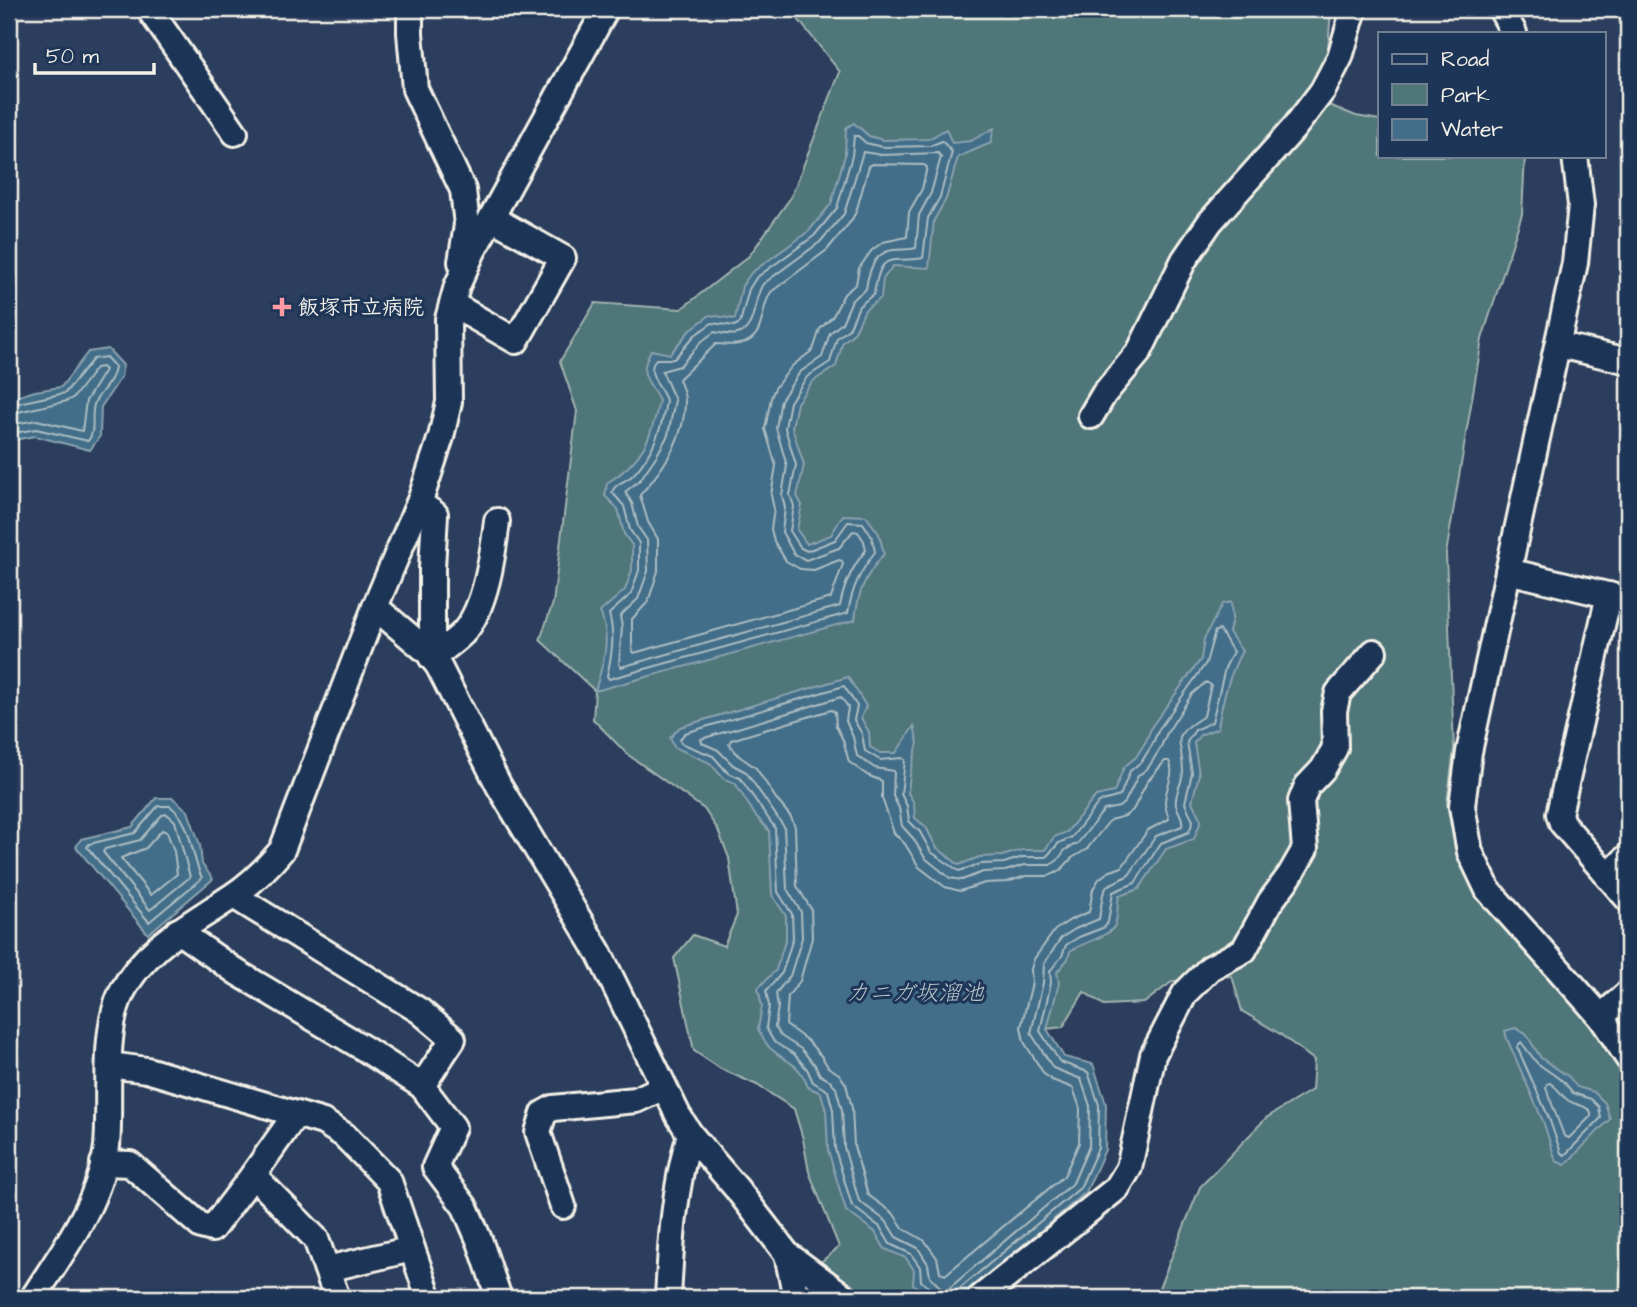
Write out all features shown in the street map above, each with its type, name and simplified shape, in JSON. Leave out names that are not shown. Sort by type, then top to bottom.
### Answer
[{"type":"street","points":[[149,9],[235,133]]},
{"type":"street","points":[[33,1298],[81,1220],[94,1193],[103,1163],[107,1147],[109,1065],[114,1015],[121,994],[153,950],[234,896],[265,871],[282,850],[375,607],[419,503],[441,437],[449,402],[448,319],[455,295],[467,225],[463,190],[415,89],[410,33],[411,9]]},
{"type":"street","points":[[455,295],[492,218],[606,9]]},
{"type":"street","points":[[1091,416],[1104,394],[1139,352],[1184,260],[1210,222],[1294,128],[1323,90],[1340,57],[1354,9]]},
{"type":"street","points":[[1501,9],[1513,32]]},
{"type":"street","points":[[1575,158],[1581,205],[1576,263],[1469,752],[1462,806],[1470,852],[1488,890],[1601,1017],[1628,1058]]},
{"type":"street","points":[[455,295],[516,341],[564,258],[492,218]]},
{"type":"street","points":[[1559,345],[1628,361]]},
{"type":"street","points":[[419,503],[435,514],[432,658]]},
{"type":"street","points":[[432,658],[463,633],[471,620],[489,571],[497,521]]},
{"type":"street","points":[[1508,571],[1618,598],[1559,814],[1562,823],[1628,899]]},
{"type":"street","points":[[375,607],[432,658],[499,786],[599,953],[664,1087],[690,1134],[787,1254],[846,1298]]},
{"type":"street","points":[[980,1298],[1117,1188],[1129,1168],[1153,1055],[1185,993],[1210,968],[1244,950],[1270,902],[1305,849],[1301,801],[1307,786],[1323,769],[1335,748],[1334,711],[1338,693],[1374,652]]},
{"type":"street","points":[[1608,877],[1628,856]]},
{"type":"street","points":[[234,896],[420,1012],[453,1039],[422,1086]]},
{"type":"street","points":[[178,931],[239,973],[422,1086],[453,1127],[435,1167],[465,1207],[499,1298]]},
{"type":"street","points":[[1601,1017],[1628,993]]},
{"type":"street","points":[[109,1065],[147,1070],[323,1122],[344,1136],[389,1181],[429,1298]]},
{"type":"street","points":[[563,1206],[538,1132],[544,1113],[553,1108],[636,1100],[664,1087]]},
{"type":"street","points":[[103,1163],[130,1164],[201,1226],[212,1229],[296,1114]]},
{"type":"street","points":[[668,1298],[679,1171],[690,1134]]},
{"type":"street","points":[[253,1175],[316,1239],[337,1298]]},
{"type":"street","points":[[327,1269],[412,1249]]},
{"type":"street","points":[[787,1254],[796,1298]]},
{"type":"green space","points":[[790,9],[1331,9],[1324,103],[1356,116],[1378,120],[1378,158],[1525,158],[1522,214],[1482,339],[1446,554],[1454,749],[1447,803],[1455,849],[1474,887],[1586,1013],[1628,1076],[1628,1298],[1155,1298],[1200,1187],[1266,1118],[1312,1090],[1314,1060],[1280,1034],[1242,1011],[1232,976],[1173,981],[1144,1003],[1104,1005],[1084,992],[1063,1027],[1046,1029],[929,1298],[803,1298],[805,1275],[839,1247],[809,1172],[794,1109],[757,1085],[721,1069],[694,1051],[674,958],[693,935],[724,946],[737,915],[729,858],[718,830],[704,809],[627,754],[593,719],[595,691],[540,640],[553,603],[577,411],[560,361],[595,303],[681,309],[749,256],[791,197],[840,72]]},
{"type":"water","points":[[854,123],[869,136],[883,140],[929,139],[946,129],[952,143],[971,141],[994,128],[991,143],[958,157],[946,199],[934,220],[929,268],[893,266],[883,279],[881,298],[865,310],[854,333],[843,342],[836,366],[812,382],[797,403],[792,427],[804,465],[797,496],[802,505],[797,530],[807,544],[831,535],[843,515],[866,516],[879,534],[884,554],[864,584],[855,620],[595,691],[606,641],[600,612],[625,590],[632,570],[632,545],[624,534],[618,509],[605,496],[607,483],[637,458],[652,427],[659,401],[644,372],[651,350],[670,354],[690,330],[710,315],[735,319],[742,286],[751,273],[809,231],[831,204],[845,155],[846,128]]},
{"type":"water","points":[[108,349],[123,365],[121,377],[101,407],[100,436],[90,450],[35,436],[9,441],[9,399],[61,387],[88,352]]},
{"type":"water","name":"カニガ坂溜池","points":[[1231,602],[1232,619],[1229,632],[1242,651],[1227,688],[1218,728],[1200,735],[1194,743],[1199,774],[1192,802],[1201,820],[1194,839],[1166,849],[1139,889],[1119,896],[1116,922],[1112,929],[1070,951],[1068,959],[1057,972],[1059,983],[1047,1029],[1064,1057],[1093,1064],[1106,1104],[1105,1150],[1086,1192],[967,1293],[945,1299],[932,1297],[913,1284],[914,1270],[906,1258],[885,1249],[875,1232],[846,1211],[828,1150],[826,1111],[821,1093],[808,1087],[800,1071],[770,1048],[758,1029],[762,1006],[758,988],[776,970],[786,938],[786,916],[772,895],[769,831],[755,815],[735,783],[724,779],[710,763],[674,747],[670,738],[680,727],[848,677],[866,706],[861,718],[869,732],[870,747],[880,753],[896,753],[914,726],[918,743],[908,793],[914,803],[915,818],[926,827],[936,847],[959,865],[979,857],[1002,856],[1022,850],[1045,850],[1054,837],[1067,832],[1096,796],[1114,792],[1124,767],[1136,757],[1152,726],[1201,659],[1204,639],[1222,604]]},
{"type":"water","points":[[156,798],[173,798],[188,811],[200,845],[202,864],[213,879],[148,934],[76,847],[81,839],[132,827]]},
{"type":"water","points":[[1515,1028],[1526,1034],[1541,1058],[1569,1077],[1577,1087],[1594,1092],[1605,1103],[1610,1119],[1565,1165],[1556,1161],[1543,1121],[1507,1039],[1505,1031]]},
{"type":"place","name":"飯塚市立病院","points":[[282,307]]}]
